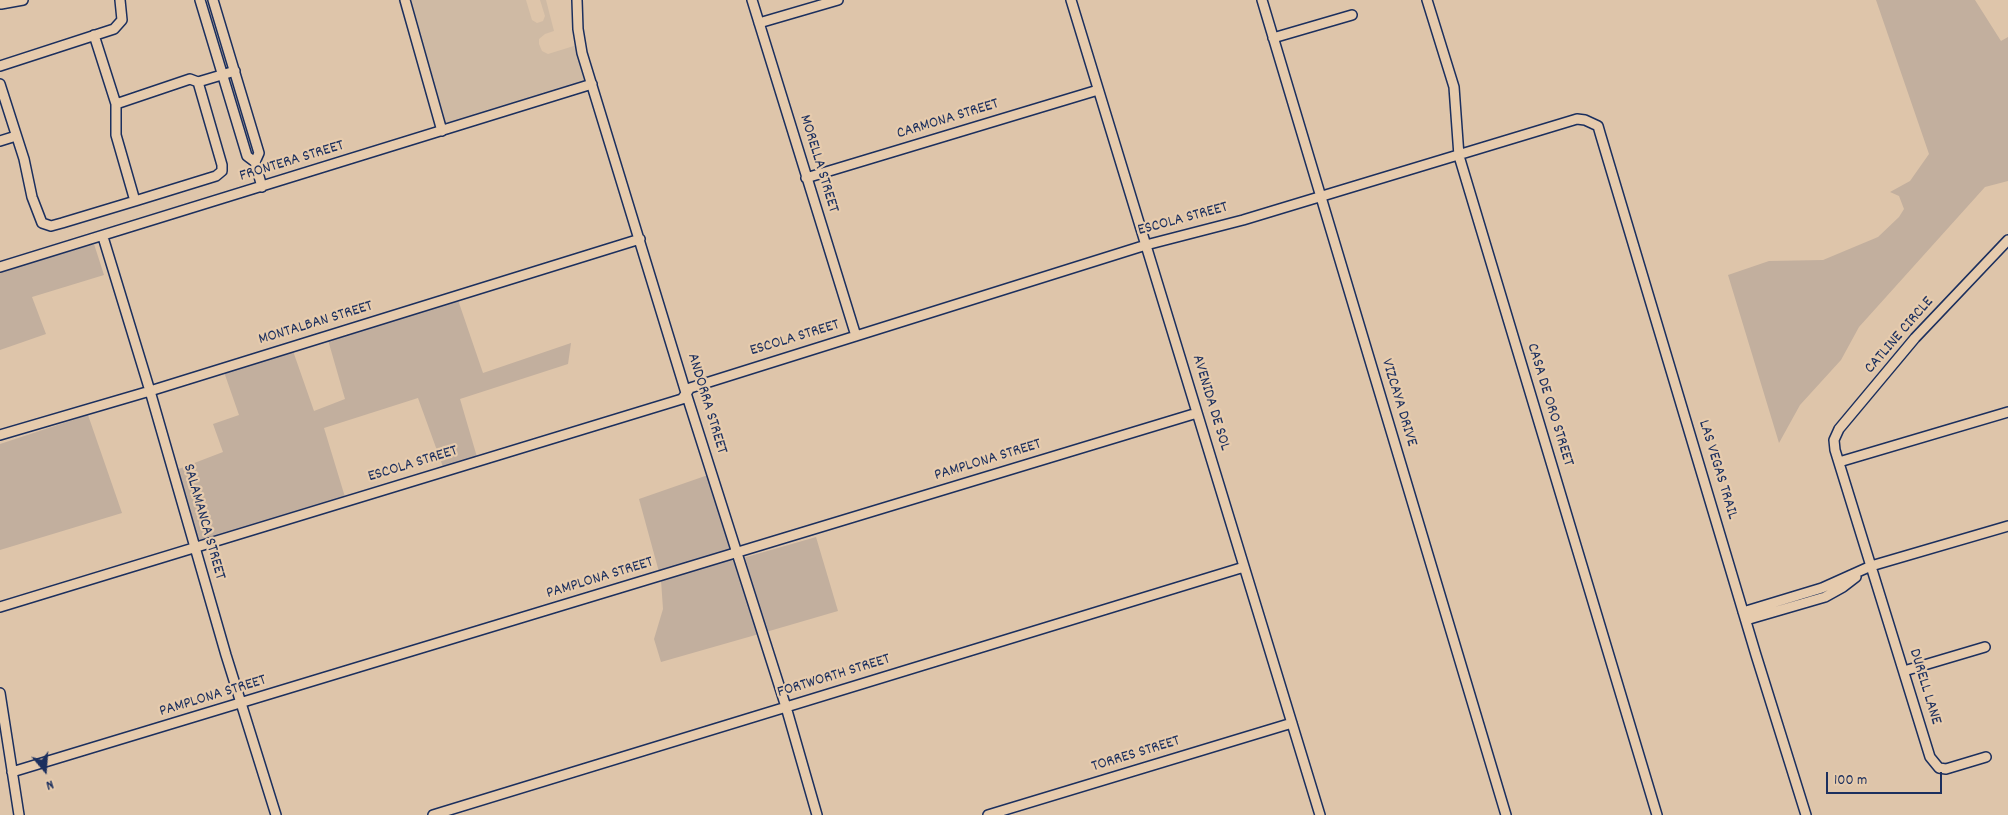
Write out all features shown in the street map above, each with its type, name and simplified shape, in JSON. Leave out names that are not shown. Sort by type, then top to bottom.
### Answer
[{"type":"street","points":[[3,3],[23,0]]},
{"type":"street","points":[[0,66],[114,29],[122,20],[120,0]]},
{"type":"street","points":[[200,0],[247,156],[255,162],[262,187]]},
{"type":"street","points":[[213,0],[259,153],[255,162]]},
{"type":"street","points":[[405,0],[442,131]]},
{"type":"street","name":"ANDORRA STREET","points":[[578,0],[578,29],[582,53],[818,815]]},
{"type":"street","name":"MORELLA STREET","points":[[752,0],[856,336]]},
{"type":"street","points":[[759,23],[838,0]]},
{"type":"street","name":"AVENIDA DE SOL","points":[[1071,0],[1320,815]]},
{"type":"street","name":"VIZCAYA DRIVE","points":[[1262,0],[1506,815]]},
{"type":"street","name":"CASA DE ORO STREET","points":[[1427,0],[1454,88],[1458,156],[1658,815]]},
{"type":"street","points":[[1273,38],[1352,15]]},
{"type":"street","points":[[94,35],[116,104],[116,135],[135,201]]},
{"type":"street","points":[[116,104],[190,79],[198,82],[235,71]]},
{"type":"street","points":[[0,84],[32,197],[42,223],[51,226],[216,176],[222,171],[222,165],[198,82]]},
{"type":"street","name":"FRONTERA STREET","points":[[0,267],[592,84]]},
{"type":"street","name":"CARMONA STREET","points":[[806,178],[1098,90]]},
{"type":"street","name":"ESCOLA STREET","points":[[0,607],[682,399],[690,388],[1146,245],[1243,220],[1577,119],[1585,120],[1598,126],[1600,133]]},
{"type":"street","name":"LAS VEGAS TRAIL","points":[[1600,133],[1744,616],[1806,815]]},
{"type":"street","points":[[0,141],[16,136]]},
{"type":"street","name":"SALAMANCA STREET","points":[[102,237],[150,391],[194,547],[276,815]]},
{"type":"street","name":"MONTALBAN STREET","points":[[0,435],[150,391],[640,239]]},
{"type":"street","name":"CATLINE CIRCLE","points":[[1871,566],[1834,440],[1839,429],[1916,338],[2008,240]]},
{"type":"street","points":[[1839,462],[2008,412]]},
{"type":"street","name":"PAMPLONA STREET","points":[[12,772],[1197,413]]},
{"type":"street","points":[[1744,616],[1832,594],[1871,566],[2008,526]]},
{"type":"street","name":"DURELL LANE","points":[[1871,566],[1930,757],[1935,765],[1943,769],[1986,757]]},
{"type":"street","name":"FORTWORTH STREET","points":[[433,815],[1244,567]]},
{"type":"street","points":[[1904,672],[1985,647]]},
{"type":"street","points":[[0,692],[19,815]]},
{"type":"street","name":"TORRES STREET","points":[[988,815],[1292,723]]},
{"type":"shaded area","points":[[398,0],[526,0],[532,20],[537,23],[543,21],[545,16],[540,0],[546,0],[554,31],[545,34],[539,39],[542,51],[548,54],[577,45],[587,81],[438,127]]},
{"type":"shaded area","points":[[1876,0],[1975,0],[2001,41],[2008,37],[2008,181],[1985,187],[1859,327],[1841,360],[1800,405],[1779,443],[1728,275],[1769,261],[1823,260],[1878,237],[1899,217],[1904,209],[1899,196],[1890,192],[1910,181],[1929,154]]},
{"type":"shaded area","points":[[94,244],[104,275],[32,297],[46,334],[0,350],[0,272]]},
{"type":"shaded area","points":[[458,300],[483,373],[571,343],[568,364],[460,399],[477,457],[443,467],[418,398],[324,428],[345,497],[197,542],[176,470],[223,452],[213,424],[239,415],[224,372],[293,351],[314,411],[345,399],[328,340]]},
{"type":"shaded area","points":[[88,415],[122,513],[0,550],[0,444]]},
{"type":"shaded area","points":[[708,475],[732,549],[659,572],[639,499]]},
{"type":"shaded area","points":[[816,537],[838,611],[766,632],[743,558]]},
{"type":"shaded area","points":[[735,558],[759,634],[661,662],[654,639],[663,609],[661,580]]}]
